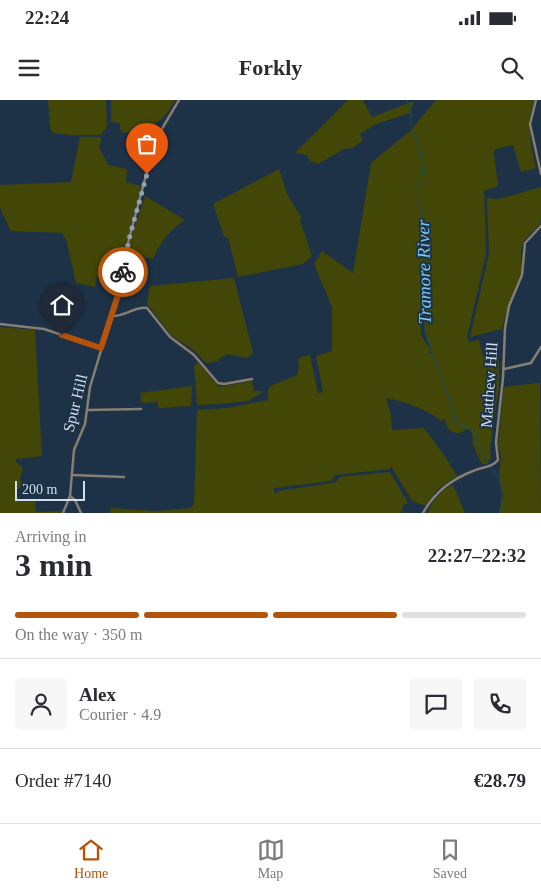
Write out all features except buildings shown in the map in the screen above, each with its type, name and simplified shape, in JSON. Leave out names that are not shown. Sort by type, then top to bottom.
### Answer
[{"type":"street","name":"Spur Hill","points":[[63,513],[70,496],[74,450],[85,424],[90,387],[118,294],[129,239],[153,149],[160,132],[179,100]]},
{"type":"street","points":[[536,100],[530,124],[541,174]]},
{"type":"street","name":"Matthew Hill","points":[[423,513],[433,498],[450,483],[468,473],[489,466],[498,460],[496,442],[504,369],[505,328],[509,306],[522,275],[524,247],[528,239],[541,226]]},
{"type":"street","points":[[112,316],[119,316],[142,307],[147,308],[170,337],[194,355],[218,383],[224,384],[252,379]]},
{"type":"street","points":[[0,324],[44,329],[101,348]]},
{"type":"street","points":[[504,369],[531,363],[541,347]]},
{"type":"street","points":[[87,410],[141,409]]},
{"type":"street","points":[[72,475],[124,477]]},
{"type":"street","points":[[70,496],[75,500],[81,513]]},
{"type":"green space","points":[[48,100],[106,100],[107,127],[101,135],[53,133],[50,129]]},
{"type":"green space","points":[[111,100],[175,100],[164,117],[149,125],[134,126],[129,133],[120,130],[120,123],[111,122]]},
{"type":"green space","points":[[348,100],[364,100],[372,117],[414,101],[410,113],[376,124],[360,134],[363,140],[353,148],[344,149],[318,164],[310,161],[307,155],[295,153]]},
{"type":"green space","points":[[436,100],[534,100],[529,120],[531,145],[536,168],[521,172],[513,145],[495,149],[498,186],[484,191],[486,254],[467,337],[469,342],[479,340],[483,356],[496,354],[499,357],[499,386],[490,449],[491,458],[487,464],[482,464],[473,445],[470,430],[466,429],[460,433],[453,432],[449,430],[444,419],[441,421],[415,406],[386,398],[391,416],[392,430],[424,428],[457,476],[437,490],[425,506],[412,501],[391,466],[390,469],[336,475],[331,481],[274,488],[274,492],[332,483],[338,481],[339,477],[390,472],[408,503],[403,505],[402,513],[110,513],[111,508],[156,511],[191,508],[194,504],[197,410],[227,408],[268,400],[268,389],[272,385],[297,375],[298,358],[310,355],[318,393],[323,392],[316,356],[332,351],[332,307],[314,264],[322,251],[353,273],[371,163],[410,131]],"holes":[[[423,293],[422,312],[426,337],[433,353],[428,353],[431,351],[421,335],[420,312]]]},
{"type":"green space","points":[[80,137],[101,137],[99,147],[108,165],[127,169],[126,182],[141,186],[119,280],[97,276],[95,287],[76,283],[66,239],[62,233],[11,231],[0,208],[0,185],[71,182]]},
{"type":"green space","points":[[279,169],[287,194],[302,218],[300,220],[312,256],[303,264],[238,277],[228,238],[224,236],[213,204]]},
{"type":"green space","points":[[541,187],[541,219],[539,226],[525,239],[521,249],[521,273],[509,303],[502,329],[470,337],[489,254],[487,198],[499,199]]},
{"type":"green space","points":[[145,196],[185,220],[166,237],[153,259],[129,253],[130,241]]},
{"type":"green space","points":[[234,278],[253,353],[248,358],[227,354],[215,362],[206,363],[195,351],[172,336],[147,304],[150,286]]},
{"type":"green space","points":[[0,327],[35,330],[42,456],[16,459],[16,462],[23,468],[20,479],[21,486],[15,493],[20,501],[35,499],[36,512],[62,511],[61,513],[0,513]]},
{"type":"green space","points":[[198,362],[219,387],[252,381],[254,391],[264,391],[248,401],[197,405],[194,366]]},
{"type":"green space","points":[[540,380],[541,513],[499,513],[503,495],[499,477],[501,456],[498,445],[504,387],[539,383]]},
{"type":"green space","points":[[192,386],[191,406],[158,408],[158,402],[142,403],[140,393]]},
{"type":"green space","points":[[453,485],[465,513],[428,513],[438,496],[445,489]]},
{"type":"waterway","name":"Tramore River","points":[[407,100],[411,111],[411,127],[419,145],[423,171],[417,191],[418,203],[423,213],[425,280],[427,287],[424,299],[427,320],[425,322],[425,333],[454,413],[455,422],[472,430],[488,464]]},
{"type":"waterway","name":"Tramore River","points":[[491,467],[500,482],[502,501],[499,513]]},
{"type":"way so far","points":[[123,272],[129,239],[147,174]]},
{"type":"route","points":[[62,335],[101,348],[118,295],[123,272]]}]
